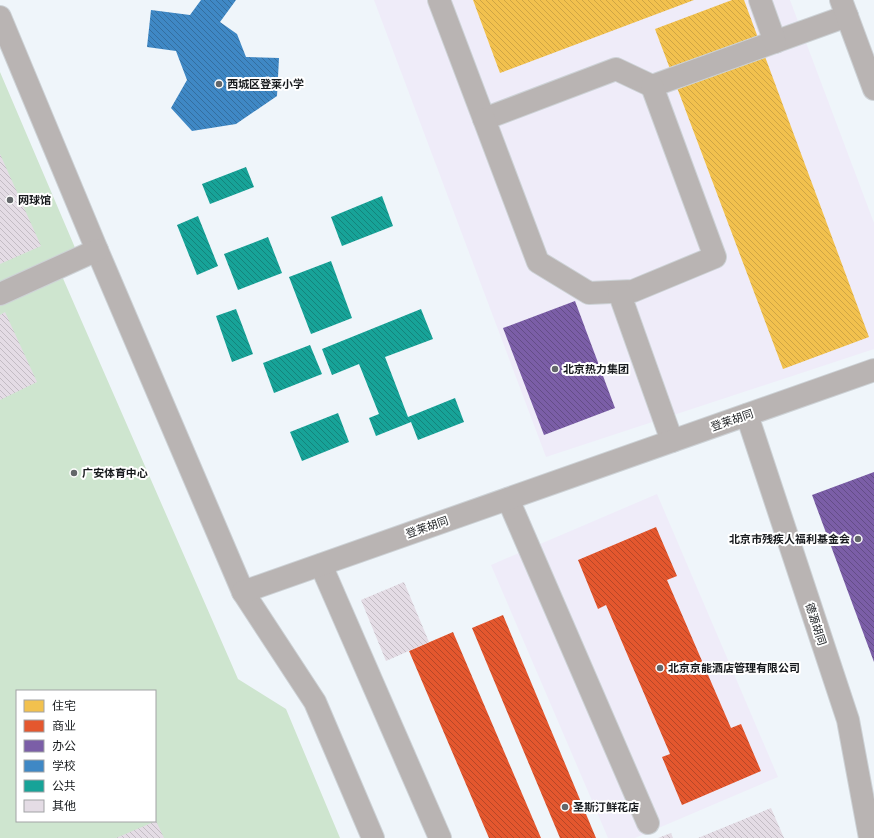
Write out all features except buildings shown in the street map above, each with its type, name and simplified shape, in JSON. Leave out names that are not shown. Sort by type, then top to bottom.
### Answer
[{"type":"street","points":[[438,0],[538,262],[589,293],[634,291],[715,258],[652,86],[616,69],[484,119]]},
{"type":"street","points":[[760,0],[775,42]]},
{"type":"street","points":[[652,86],[775,42],[844,8],[874,90]]},
{"type":"street","points":[[0,17],[97,250],[243,592],[315,702],[373,838]]},
{"type":"street","points":[[0,294],[97,250]]},
{"type":"street","points":[[619,292],[672,441]]},
{"type":"street","name":"登莱胡同","points":[[243,592],[874,370]]},
{"type":"street","name":"德源胡同","points":[[746,415],[848,720],[870,838]]},
{"type":"street","points":[[508,499],[648,823]]},
{"type":"street","points":[[321,565],[440,838]]},
{"type":"shaded area","points":[[374,0],[790,0],[874,223],[874,349],[546,457]]},
{"type":"shaded area","name":"北京京能酒店管理有限公司","points":[[657,494],[778,777],[635,838],[608,838],[491,565]]},
{"type":"green space","name":"广安体育中心","points":[[0,72],[79,257],[58,267],[238,679],[286,709],[340,838],[0,838]]},
{"type":"place","name":"西城区登莱小学","points":[[219,84]]},
{"type":"place","name":"网球馆","points":[[10,200]]},
{"type":"place","name":"北京热力集团","points":[[555,369]]},
{"type":"place","name":"广安体育中心","points":[[74,473]]},
{"type":"place","name":"北京市残疾人福利基金会","points":[[858,539]]},
{"type":"place","name":"北京京能酒店管理有限公司","points":[[660,668]]},
{"type":"place","name":"圣斯汀鲜花店","points":[[565,807]]}]
